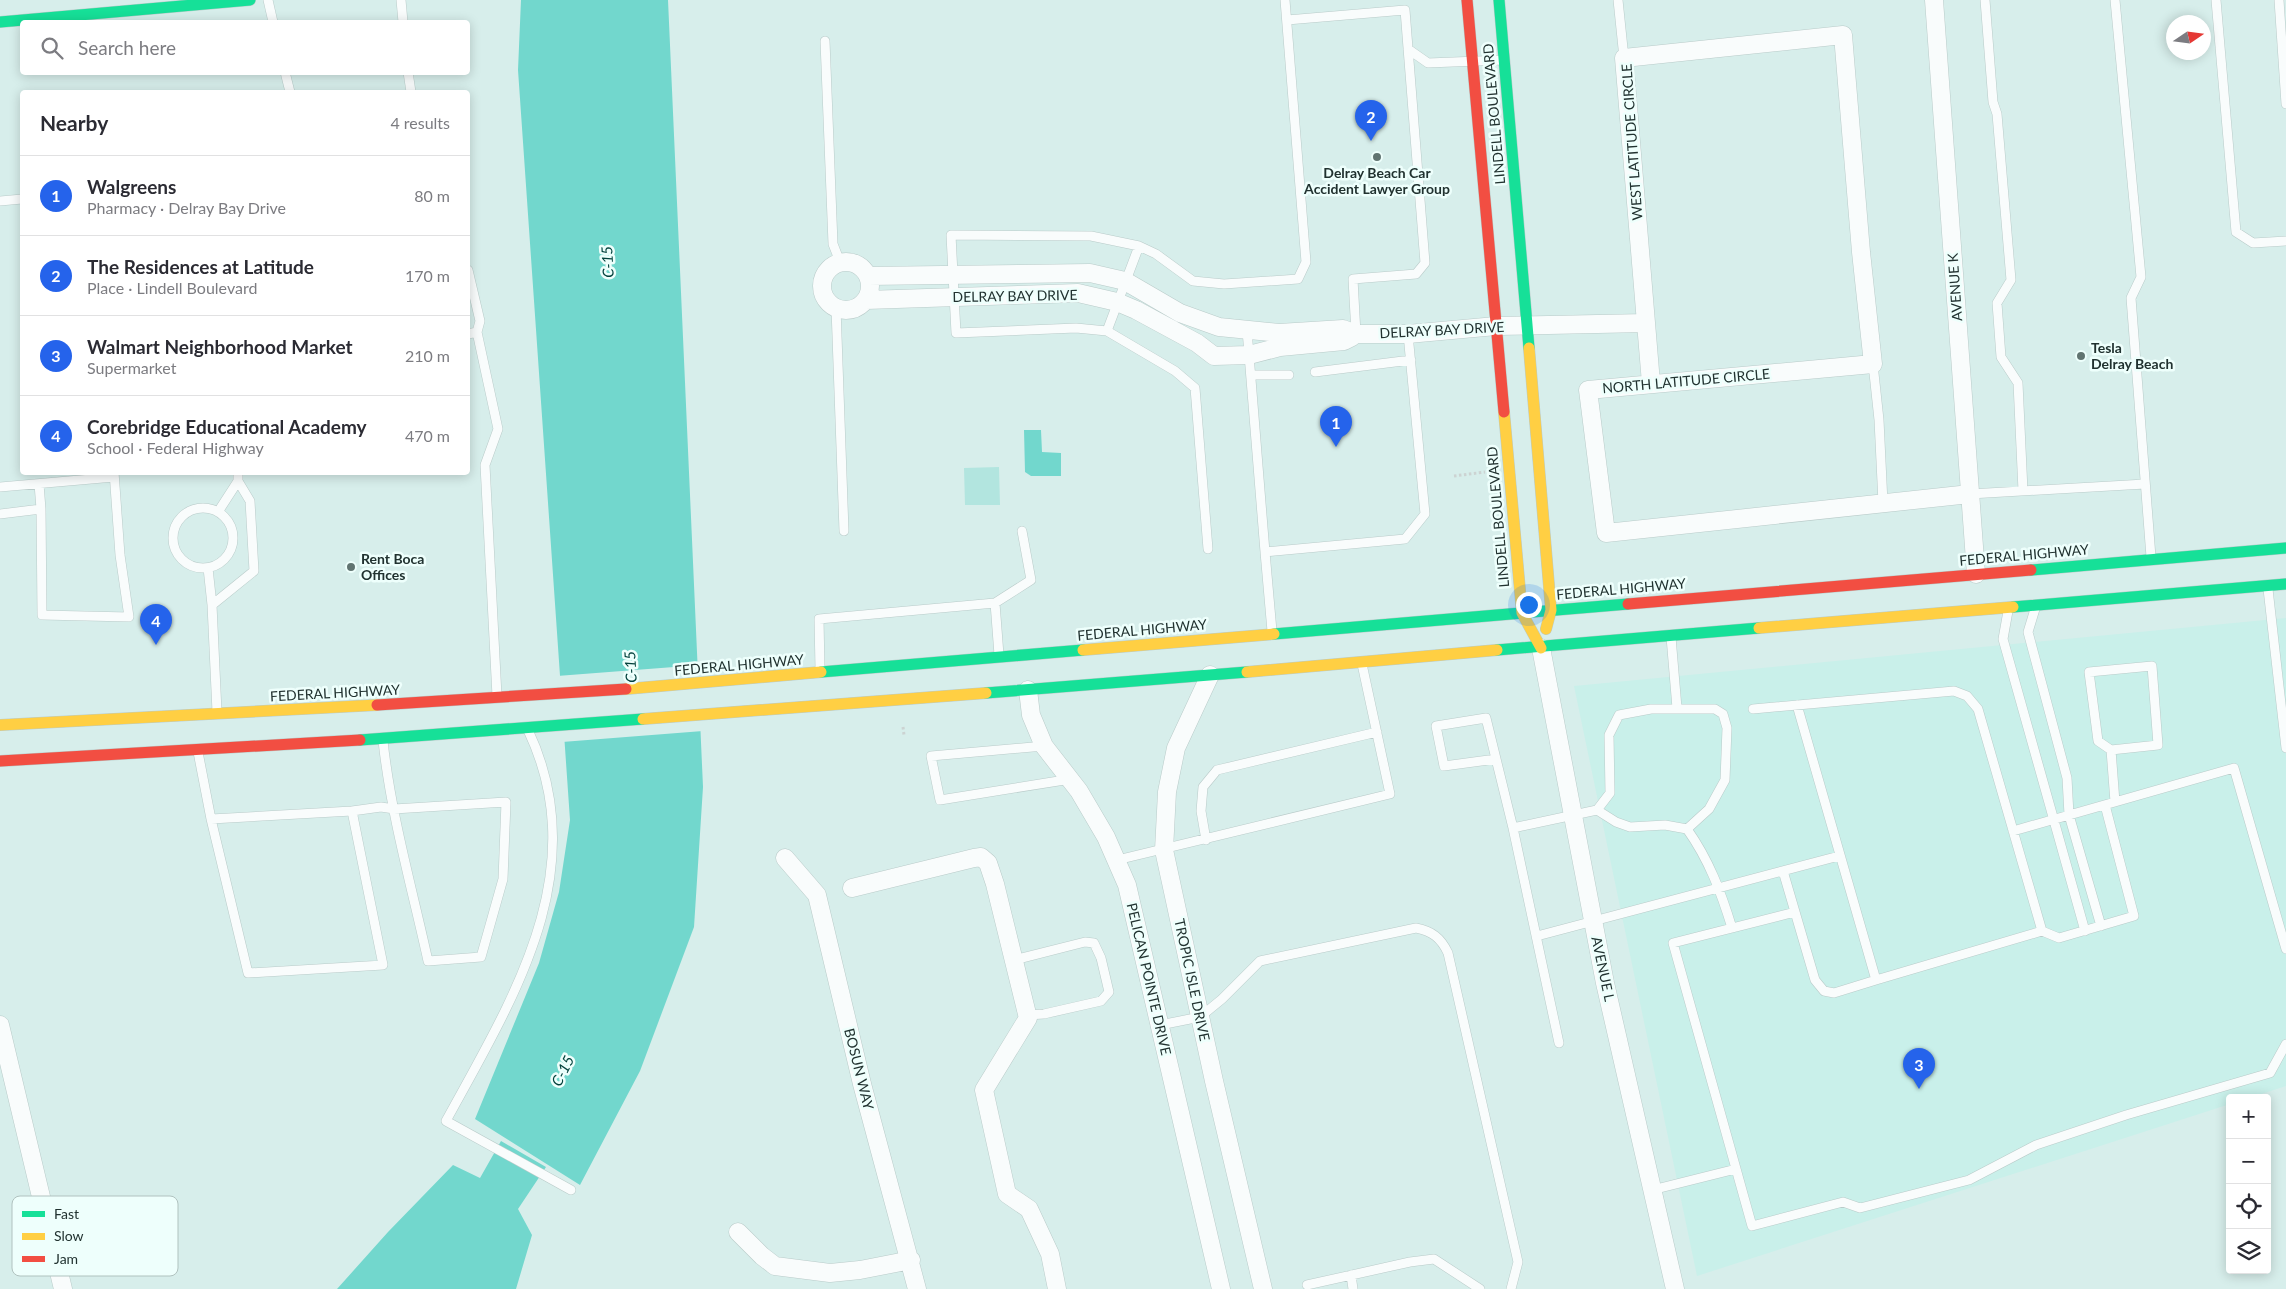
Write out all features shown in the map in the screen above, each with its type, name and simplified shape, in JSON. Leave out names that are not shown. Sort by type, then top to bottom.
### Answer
[{"type":"main road","points":[[23,20],[250,0]]},
{"type":"main road","name":"LINDELL BOULEVARD","points":[[1467,0],[1522,613],[1541,648]]},
{"type":"main road","name":"LINDELL BOULEVARD","points":[[1499,0],[1551,610],[1541,648]]},
{"type":"main road","points":[[0,22],[20,20]]},
{"type":"main road","name":"FEDERAL HIGHWAY","points":[[0,725],[497,699],[524,705],[552,695],[2286,548]]},
{"type":"main road","points":[[2038,583],[2071,566]]},
{"type":"main road","points":[[0,760],[383,738],[949,696],[1032,684],[1210,675],[2286,584]]},
{"type":"main road","points":[[2008,608],[2023,592]]},
{"type":"main road","points":[[1057,662],[1082,650]]},
{"type":"main road","points":[[994,669],[999,657]]},
{"type":"main road","points":[[949,696],[976,683]]},
{"type":"main road","points":[[524,705],[527,728]]},
{"type":"main road","points":[[0,736],[84,722]]},
{"type":"street","name":"AVENUE K","points":[[1934,0],[1976,574]]},
{"type":"street","name":"WEST LATITUDE CIRCLE","points":[[1650,383],[1624,58],[1843,35],[1861,252],[1873,364]]},
{"type":"street","points":[[836,308],[824,296],[823,279],[832,266],[840,262],[857,264],[868,276],[870,292],[866,300]]},
{"type":"street","name":"DELRAY BAY DRIVE","points":[[868,276],[952,273],[1090,273],[1125,281],[1180,313],[1219,327],[1279,333],[1343,330],[1356,334],[1408,334],[1496,326],[1646,322]]},
{"type":"street","name":"DELRAY BAY DRIVE","points":[[836,308],[852,310],[866,300],[1078,293],[1117,302],[1136,310],[1197,343],[1214,356],[1249,355],[1280,347],[1344,341],[1356,334]]},
{"type":"street","name":"NORTH LATITUDE CIRCLE","points":[[1873,364],[1588,390],[1606,532],[1970,494]]},
{"type":"street","name":"AVENUE L","points":[[1541,648],[1605,983],[1675,1289]]},
{"type":"street","name":"TROPIC ISLE DRIVE","points":[[1210,675],[1176,748],[1167,792],[1164,850],[1200,1017],[1263,1289]]},
{"type":"street","name":"PELICAN POINTE DRIVE","points":[[1032,684],[1031,716],[1044,746],[1071,780],[1102,829],[1127,885],[1221,1289]]},
{"type":"street","points":[[852,888],[981,857],[988,863],[995,884],[1028,1018],[984,1090],[1007,1194],[1029,1209],[1050,1254],[1057,1289]]},
{"type":"street","name":"BOSUN WAY","points":[[785,858],[818,895],[862,1084],[918,1289]]},
{"type":"street","points":[[0,1025],[41,1196]]},
{"type":"street","points":[[738,1232],[775,1266],[830,1273],[860,1270],[911,1260]]},
{"type":"street","points":[[60,1276],[63,1289]]},
{"type":"lane","points":[[268,0],[273,20]]},
{"type":"lane","points":[[401,0],[403,20]]},
{"type":"lane","points":[[1208,549],[1196,388],[1175,371],[1107,331],[1076,328],[956,333],[951,235],[1091,236],[1139,246],[1156,254],[1193,281],[1224,284],[1298,279],[1306,262],[1286,0]]},
{"type":"lane","points":[[1618,0],[1624,58]]},
{"type":"lane","points":[[1985,0],[2011,280],[1997,303],[2001,357],[2018,383],[2023,491]]},
{"type":"lane","points":[[2115,0],[2141,277],[2131,298],[2151,559]]},
{"type":"lane","points":[[2216,0],[2236,232],[2253,244],[2286,241]]},
{"type":"lane","points":[[2278,0],[2286,104]]},
{"type":"lane","points":[[1287,20],[1405,10],[1425,263],[1416,274],[1353,279],[1356,334]]},
{"type":"lane","points":[[825,41],[833,244],[840,262]]},
{"type":"lane","points":[[1408,49],[1428,64],[1504,60]]},
{"type":"lane","points":[[286,75],[290,90]]},
{"type":"lane","points":[[408,75],[411,90]]},
{"type":"lane","points":[[0,201],[20,199]]},
{"type":"lane","points":[[1107,331],[1139,246]]},
{"type":"lane","points":[[470,278],[480,321],[477,332],[498,428],[485,465],[497,699]]},
{"type":"lane","points":[[836,308],[844,531]]},
{"type":"lane","points":[[1247,330],[1272,634]]},
{"type":"lane","points":[[470,334],[477,332]]},
{"type":"lane","points":[[1265,552],[1405,539],[1425,514],[1408,334]]},
{"type":"lane","points":[[1315,372],[1411,360]]},
{"type":"lane","points":[[1873,364],[1879,420],[1883,503]]},
{"type":"lane","points":[[1251,375],[1290,375]]},
{"type":"lane","points":[[0,488],[114,475],[120,555],[129,617],[42,615],[39,484]]},
{"type":"lane","points":[[218,512],[238,477]]},
{"type":"lane","points":[[212,604],[254,571],[250,501],[238,477]]},
{"type":"lane","points":[[1970,494],[2146,484]]},
{"type":"lane","points":[[199,508],[218,512],[230,525],[233,544],[224,560],[208,568],[189,565],[182,559],[174,542],[177,524],[190,511],[199,508]]},
{"type":"lane","points":[[0,514],[41,509]]},
{"type":"lane","points":[[820,673],[819,619],[995,603],[1031,580],[1022,531]]},
{"type":"lane","points":[[208,568],[212,604],[218,715]]},
{"type":"lane","points":[[2268,586],[2286,748]]},
{"type":"lane","points":[[995,603],[999,657]]},
{"type":"lane","points":[[2035,606],[2028,632],[2067,778],[2069,815],[2101,926]]},
{"type":"lane","points":[[2008,608],[2003,639],[2085,930]]},
{"type":"lane","points":[[1671,637],[1677,708]]},
{"type":"lane","points":[[1117,860],[1390,794],[1362,662]]},
{"type":"lane","points":[[2152,666],[2158,745],[2111,750],[2098,741],[2089,672],[2152,666]]},
{"type":"lane","points":[[1753,710],[1954,691],[1967,696],[1978,709],[2042,931]]},
{"type":"lane","points":[[1797,705],[1876,980]]},
{"type":"lane","points":[[1513,828],[1596,810],[1610,794],[1609,735],[1618,715],[1652,709],[1715,709],[1723,714],[1727,728],[1725,780],[1709,809],[1687,829]]},
{"type":"lane","points":[[1496,759],[1444,766],[1436,726],[1486,718],[1513,828],[1559,1043]]},
{"type":"lane","points":[[527,728],[542,760],[549,787],[553,833],[549,875],[540,924],[527,964],[510,1002],[446,1121],[571,1190]]},
{"type":"lane","points":[[1206,840],[1201,811],[1203,786],[1217,770],[1377,732]]},
{"type":"lane","points":[[211,819],[352,811],[381,807],[394,809],[506,802],[503,879],[481,957],[428,961],[394,809],[383,738]]},
{"type":"lane","points":[[1044,746],[931,756],[940,800],[1071,780]]},
{"type":"lane","points":[[197,749],[211,819],[248,973],[383,965],[352,811]]},
{"type":"lane","points":[[2111,750],[2115,802]]},
{"type":"lane","points":[[2013,831],[2234,768],[2286,950]]},
{"type":"lane","points":[[1783,871],[1814,980],[1824,991],[1834,992],[2042,931],[2059,938],[2134,916],[2105,805]]},
{"type":"lane","points":[[1596,810],[1616,822],[1630,827],[1665,825],[1687,829],[1701,849],[1720,888],[1732,928]]},
{"type":"lane","points":[[1537,936],[1839,856]]},
{"type":"lane","points":[[1795,912],[1673,943],[1752,1226],[1842,1202],[1860,1208],[1969,1180],[2036,1145],[2126,1115],[2270,1074],[2286,1044]]},
{"type":"lane","points":[[1160,1025],[1200,1017],[1222,999],[1260,961],[1416,928],[1427,930],[1436,935],[1448,953],[1518,1262],[1511,1289]]},
{"type":"lane","points":[[1014,960],[1085,942],[1094,943],[1101,958],[1109,992],[1102,1001],[1044,1014],[1027,1014]]},
{"type":"lane","points":[[1652,1190],[1736,1170]]},
{"type":"lane","points":[[1308,1285],[1410,1262],[1434,1259],[1480,1289]]},
{"type":"lane","points":[[1351,1275],[1353,1289]]},
{"type":"path","points":[[1454,476],[1485,472]]},
{"type":"path","points":[[904,728],[904,735]]},
{"type":"shaded area","points":[[999,467],[1000,505],[965,505],[964,468]]},
{"type":"shaded area","points":[[2286,618],[2286,1086],[2261,1094],[2226,1094],[2226,1105],[1697,1276],[1574,686]]},
{"type":"water","name":"C-15","points":[[521,0],[668,0],[703,787],[694,927],[640,1071],[580,1185],[475,1119],[539,963],[559,892],[570,820],[518,70]]},
{"type":"water","points":[[1024,430],[1041,430],[1042,452],[1061,453],[1061,476],[1031,476],[1025,472]]},
{"type":"water","points":[[501,1141],[546,1167],[518,1209],[532,1235],[516,1289],[337,1289],[388,1232],[453,1165],[480,1178]]},
{"type":"pier","points":[[700,665],[703,731],[562,742],[557,676]]},
{"type":"traffic: fast","points":[[23,20],[250,0]]},
{"type":"traffic: fast","points":[[1499,0],[1529,348]]},
{"type":"traffic: fast","points":[[0,22],[20,20]]},
{"type":"traffic: fast","points":[[2031,570],[2286,548]]},
{"type":"traffic: fast","points":[[2013,607],[2286,584]]},
{"type":"traffic: fast","points":[[1274,634],[1628,604]]},
{"type":"traffic: fast","points":[[1497,650],[1759,628]]},
{"type":"traffic: fast","points":[[821,672],[1083,650]]},
{"type":"traffic: fast","points":[[986,693],[1247,672]]},
{"type":"traffic: fast","points":[[360,740],[643,719]]},
{"type":"traffic: slow","points":[[1529,348],[1551,610],[1546,629]]},
{"type":"traffic: slow","points":[[1504,412],[1522,613],[1541,648]]},
{"type":"traffic: slow","points":[[1759,628],[2013,607]]},
{"type":"traffic: slow","points":[[1083,650],[1274,634]]},
{"type":"traffic: slow","points":[[1247,672],[1497,650]]},
{"type":"traffic: slow","points":[[626,689],[821,672]]},
{"type":"traffic: slow","points":[[643,719],[986,693]]},
{"type":"traffic: slow","points":[[0,725],[377,705]]},
{"type":"traffic: jam","points":[[1467,0],[1504,412]]},
{"type":"traffic: jam","points":[[1628,604],[2031,570]]},
{"type":"traffic: jam","points":[[377,705],[626,689]]},
{"type":"traffic: jam","points":[[0,761],[360,740]]},
{"type":"place","name":"The Residences at Latitude","points":[[1371,141]]},
{"type":"place","name":"Delray Beach Car Accident Lawyer Group","points":[[1377,157]]},
{"type":"place","name":"Tesla Delray Beach","points":[[2081,356]]},
{"type":"place","name":"Walgreens","points":[[1336,447]]},
{"type":"place","name":"Rent Boca Offices","points":[[351,567]]},
{"type":"place","name":"Corebridge Educational Academy","points":[[156,645]]},
{"type":"place","name":"Walmart Neighborhood Market","points":[[1919,1089]]}]
